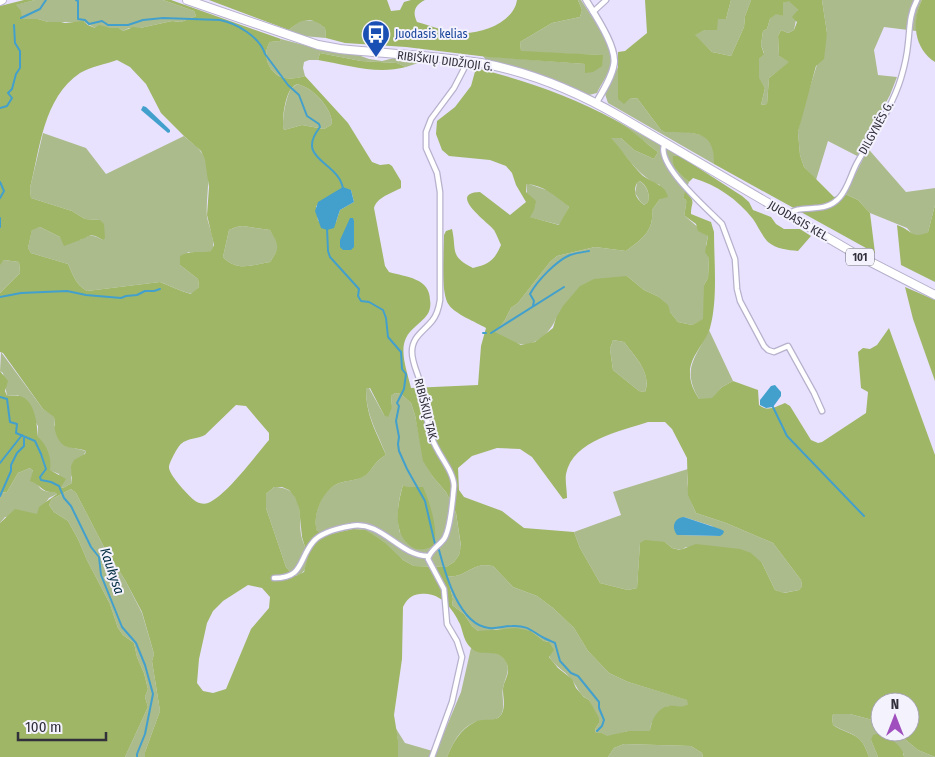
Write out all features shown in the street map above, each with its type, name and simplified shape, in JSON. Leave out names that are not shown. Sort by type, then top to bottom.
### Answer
[{"type":"main road","name":"RIBIŠKIŲ DIDŽIOJI G.","points":[[187,0],[318,45],[340,49],[468,61],[541,79],[596,103],[665,143]]},
{"type":"main road","name":"JUODASIS KEL.","points":[[665,143],[860,256],[935,295]]},
{"type":"street","points":[[586,0],[610,44],[614,57],[613,68],[596,103]]},
{"type":"street","points":[[593,12],[606,0]]},
{"type":"street","name":"DILGYNĖS G.","points":[[788,214],[796,209],[817,209],[827,206],[835,202],[844,192],[856,164],[894,96],[901,78],[908,45],[911,14],[917,0]]},
{"type":"street","name":"RIBIŠKIŲ TAK.","points":[[428,556],[444,540],[448,532],[454,485],[452,475],[438,453],[429,430],[422,387],[412,354],[415,340],[433,320],[440,300],[440,192],[437,173],[426,148],[426,132],[430,119],[454,88],[468,61]]},
{"type":"street","points":[[665,143],[663,153],[675,176],[725,228],[734,259],[740,301],[764,346],[771,352],[776,352],[788,346],[814,392],[822,411]]},
{"type":"street","points":[[274,578],[288,577],[299,569],[313,541],[320,536],[353,525],[373,528],[411,553],[419,556],[428,556],[429,562],[444,589],[447,624],[457,641],[462,657],[452,702],[432,757]]},
{"type":"green space","points":[[24,0],[35,0],[16,5],[21,11],[22,19],[65,23],[83,21],[95,28],[99,25],[119,28],[123,31],[133,27],[140,28],[172,21],[181,22],[196,16],[194,11],[163,0],[171,0],[281,39],[280,41],[270,42],[266,52],[268,63],[275,73],[285,78],[305,76],[348,123],[372,162],[380,165],[389,164],[401,181],[401,188],[381,198],[374,208],[385,266],[389,272],[409,277],[422,283],[429,293],[430,310],[425,318],[410,332],[404,344],[405,363],[411,388],[478,385],[481,346],[486,328],[456,312],[446,299],[443,282],[444,235],[446,231],[452,229],[455,252],[465,264],[473,268],[483,265],[496,255],[501,245],[494,230],[472,209],[467,197],[480,192],[510,215],[526,202],[516,185],[512,173],[506,166],[490,160],[449,156],[442,150],[436,134],[437,121],[455,107],[471,86],[476,68],[547,90],[581,103],[621,123],[658,152],[654,159],[634,150],[621,138],[611,138],[642,175],[661,186],[668,197],[660,199],[652,210],[651,224],[646,234],[626,251],[595,247],[557,256],[550,262],[518,303],[511,308],[505,320],[495,332],[521,345],[535,342],[553,328],[563,306],[580,286],[594,279],[627,276],[644,290],[657,296],[668,305],[670,312],[678,322],[692,325],[703,319],[704,285],[708,278],[709,258],[705,252],[708,236],[698,231],[696,224],[685,216],[686,200],[683,198],[685,191],[692,200],[691,214],[711,222],[714,232],[715,293],[712,317],[708,334],[690,368],[692,384],[699,399],[712,398],[722,387],[733,381],[758,390],[759,405],[762,407],[772,408],[785,403],[790,406],[811,440],[818,443],[822,442],[866,413],[868,392],[861,388],[858,352],[863,348],[870,349],[877,345],[889,328],[935,455],[935,757],[918,750],[908,742],[920,742],[920,692],[870,692],[870,719],[850,714],[834,714],[832,716],[833,725],[859,739],[869,757],[703,757],[702,753],[691,746],[624,744],[614,748],[608,757],[447,757],[465,728],[479,720],[493,720],[503,712],[503,687],[508,668],[503,658],[499,655],[475,651],[471,648],[465,640],[460,624],[449,606],[439,598],[427,594],[412,596],[403,607],[402,659],[394,715],[398,740],[398,757],[145,757],[145,752],[160,711],[152,661],[154,654],[142,612],[104,547],[76,493],[71,489],[52,499],[49,505],[54,512],[68,521],[110,604],[118,628],[123,635],[134,643],[148,689],[145,697],[148,707],[125,757],[0,757],[0,523],[15,509],[37,514],[39,507],[57,494],[44,490],[30,481],[33,471],[30,468],[18,473],[7,492],[0,493],[0,371],[8,381],[5,391],[7,396],[24,398],[32,407],[36,419],[38,437],[48,452],[50,470],[66,479],[61,487],[63,488],[72,483],[71,466],[74,460],[85,454],[86,451],[70,448],[62,444],[55,431],[53,416],[43,409],[3,353],[0,352],[0,293],[20,273],[19,262],[4,260],[0,265],[0,6]],"holes":[[[117,60],[130,67],[146,84],[161,113],[201,151],[205,160],[209,187],[207,215],[214,245],[211,251],[189,253],[180,256],[180,265],[198,279],[199,287],[191,294],[160,282],[87,291],[77,283],[68,264],[31,253],[28,248],[32,230],[40,227],[60,237],[64,246],[91,236],[96,236],[103,240],[105,238],[104,224],[100,220],[85,219],[72,211],[31,198],[30,188],[40,141],[58,96],[80,73]],[[297,84],[309,89],[320,98],[331,116],[331,125],[324,129],[302,125],[284,130],[285,103],[289,92]],[[640,181],[644,185],[649,196],[648,202],[644,205],[636,196],[637,183]],[[526,184],[544,189],[569,207],[559,225],[530,217],[536,201],[526,192]],[[351,190],[354,202],[340,210],[336,222],[318,221],[316,206]],[[243,226],[270,230],[277,246],[277,250],[270,262],[251,266],[239,266],[228,262],[223,257],[229,230]],[[613,340],[624,342],[644,372],[647,385],[645,392],[639,391],[613,370],[610,349]],[[370,388],[384,415],[388,417],[392,407],[391,396],[395,393],[401,394],[411,403],[423,461],[433,477],[446,492],[456,513],[461,546],[459,555],[454,562],[446,567],[414,566],[403,560],[385,543],[366,530],[353,529],[326,535],[317,531],[317,511],[327,492],[337,484],[366,475],[386,455],[372,423],[366,399],[366,389]],[[236,405],[246,406],[269,433],[269,440],[224,492],[216,499],[204,504],[194,500],[185,491],[172,475],[169,467],[181,444],[205,435]],[[648,422],[665,422],[672,429],[687,458],[688,495],[696,513],[726,523],[773,543],[801,580],[802,586],[799,590],[784,593],[775,590],[762,563],[751,553],[740,549],[696,544],[680,550],[672,548],[665,542],[645,540],[640,543],[637,588],[628,590],[600,583],[580,548],[574,532],[524,528],[502,511],[464,497],[459,490],[458,468],[472,456],[497,448],[520,449],[532,457],[563,499],[567,498],[566,474],[570,462],[578,453],[588,445],[612,433]],[[274,487],[282,487],[289,490],[295,497],[299,508],[302,537],[308,557],[304,572],[296,576],[286,567],[266,508],[266,494]],[[478,566],[493,566],[513,587],[537,596],[553,608],[574,628],[588,651],[609,673],[628,682],[687,700],[688,704],[681,707],[669,706],[661,709],[653,719],[650,731],[628,731],[607,736],[602,733],[596,733],[595,729],[599,723],[599,718],[589,700],[576,688],[572,679],[558,668],[549,657],[554,650],[549,642],[544,641],[531,631],[516,628],[478,631],[464,614],[452,605],[453,599],[447,576],[457,576]],[[248,585],[262,588],[270,597],[269,608],[251,629],[226,689],[213,693],[203,691],[197,683],[199,659],[207,623],[213,611],[223,601]]]},
{"type":"green space","points":[[35,0],[163,0],[194,11],[196,16],[181,22],[172,21],[140,28],[129,28],[123,31],[119,28],[95,28],[84,22],[48,22],[38,19],[22,19],[15,5]]},
{"type":"green space","points":[[209,0],[387,0],[391,11],[400,10],[404,2],[425,0],[415,9],[417,22],[445,30],[470,33],[487,29],[504,20],[515,8],[517,0],[578,0],[582,10],[580,17],[552,23],[520,42],[521,51],[603,55],[602,66],[593,72],[585,73],[585,64],[345,43],[326,38],[325,28],[311,20],[302,21],[289,30]]},
{"type":"green space","points":[[578,0],[581,0],[601,31],[611,57],[609,71],[597,93],[589,95],[539,74],[486,60],[483,56],[585,64],[602,55],[521,52],[520,42],[552,23],[580,17],[582,10]]},
{"type":"green space","points":[[645,0],[731,0],[726,19],[718,19],[717,30],[705,30],[695,35],[712,52],[731,56],[744,27],[745,16],[751,0],[822,0],[827,33],[824,59],[816,66],[798,132],[800,155],[804,167],[834,197],[845,194],[858,200],[870,213],[875,253],[714,164],[711,144],[700,135],[661,130],[637,98],[629,99],[624,104],[618,99],[618,52],[625,51],[647,33]],"holes":[[[789,1],[798,10],[792,17],[797,22],[794,30],[788,33],[781,30],[778,36],[779,56],[789,62],[769,78],[767,104],[761,105],[765,88],[759,78],[759,59],[764,54],[761,45],[763,31],[767,29],[770,19],[776,14],[783,16],[783,3]]]},
{"type":"green space","points":[[731,0],[751,0],[745,16],[744,27],[731,56],[712,52],[694,35],[705,30],[718,18],[726,19]]},
{"type":"green space","points":[[789,0],[798,10],[794,30],[788,33],[781,30],[778,36],[779,56],[790,62],[769,78],[767,104],[761,105],[765,88],[759,79],[759,59],[764,53],[761,45],[763,31],[767,29],[770,19],[776,13],[783,16],[783,3]]},
{"type":"green space","points":[[822,0],[922,0],[917,15],[916,31],[884,27],[874,50],[878,75],[897,77],[890,95],[864,144],[906,192],[935,188],[935,205],[928,232],[920,236],[914,236],[907,228],[870,213],[858,200],[845,194],[863,159],[828,141],[816,180],[804,167],[800,155],[798,132],[803,109],[827,33]]},
{"type":"green space","points":[[922,0],[935,0],[935,62],[923,50],[916,34],[916,17]]},
{"type":"green space","points":[[304,20],[316,21],[325,28],[326,38],[303,36],[289,30]]},
{"type":"green space","points":[[281,39],[369,59],[382,61],[394,58],[429,62],[421,62],[406,67],[397,63],[361,61],[320,53],[318,60],[304,62],[305,76],[285,78],[279,76],[271,68],[266,52],[270,42],[280,41]]},
{"type":"green space","points":[[320,53],[361,61],[397,63],[406,67],[373,70],[318,60]]},
{"type":"green space","points":[[619,65],[619,73],[629,99],[637,98],[661,130],[686,132],[700,135],[709,140],[714,152],[714,164],[608,103],[605,94]]},
{"type":"green space","points":[[297,84],[309,89],[320,98],[331,116],[331,125],[324,129],[302,125],[284,130],[287,97],[291,89]]},
{"type":"green space","points":[[617,121],[680,156],[673,156],[677,171],[689,182],[683,198],[686,200],[685,216],[708,236],[706,245],[709,258],[708,278],[704,285],[704,319],[692,325],[678,322],[657,296],[644,290],[627,276],[556,318],[547,333],[536,341],[525,345],[503,337],[494,332],[505,320],[511,308],[518,303],[550,262],[557,256],[595,247],[626,251],[642,238],[649,229],[652,210],[660,199],[660,185],[639,171],[610,138],[621,138],[634,150],[654,159],[658,152]]},
{"type":"green space","points":[[43,133],[86,148],[106,174],[184,136],[199,150],[205,159],[207,167],[207,217],[213,238],[213,247],[212,251],[205,253],[188,252],[180,265],[198,279],[199,287],[192,294],[160,282],[87,291],[77,283],[68,264],[31,253],[28,248],[32,229],[40,227],[60,237],[80,240],[91,236],[103,240],[100,220],[85,219],[72,211],[31,198],[30,188]]},
{"type":"green space","points":[[673,156],[680,156],[742,196],[749,202],[753,210],[771,217],[776,224],[784,229],[800,229],[811,236],[798,251],[782,249],[771,244],[764,237],[753,219],[733,199],[710,185],[693,178],[689,182],[683,177],[675,168]]},
{"type":"green space","points":[[640,181],[646,188],[649,199],[644,205],[635,193],[637,183]]},
{"type":"green space","points":[[526,183],[552,192],[569,207],[560,225],[529,217]]},
{"type":"green space","points":[[935,205],[935,282],[901,265],[897,225],[915,235],[928,232]]},
{"type":"green space","points":[[243,226],[270,230],[278,246],[270,262],[251,266],[239,266],[228,262],[223,257],[229,230]]},
{"type":"green space","points":[[4,260],[19,262],[20,273],[0,293],[0,264]]},
{"type":"green space","points":[[905,287],[935,300],[935,381],[913,319]]},
{"type":"green space","points":[[709,330],[733,381],[722,387],[712,399],[699,399],[691,379],[692,363]]},
{"type":"green space","points":[[613,340],[624,342],[637,359],[646,378],[645,392],[639,391],[613,370],[610,349]]},
{"type":"green space","points":[[1,352],[43,409],[53,415],[54,425],[66,446],[86,451],[71,477],[72,483],[63,488],[61,487],[59,474],[49,470],[38,437],[38,426],[18,395],[7,396],[3,373],[0,371]]},
{"type":"green space","points":[[369,388],[384,415],[392,407],[391,396],[395,393],[401,394],[411,403],[424,461],[433,477],[446,492],[456,513],[461,547],[459,555],[454,562],[446,567],[414,566],[403,560],[366,530],[353,529],[326,535],[317,532],[317,512],[326,492],[337,484],[365,475],[386,455],[370,415],[366,399],[366,389]],"holes":[[[403,485],[406,487],[423,487],[400,533],[398,521],[399,503]]]},
{"type":"green space","points":[[30,468],[43,490],[56,492],[57,494],[49,498],[37,515],[5,517],[0,523],[0,493],[7,492],[18,473]]},
{"type":"green space","points":[[688,469],[687,481],[689,492],[696,513],[726,523],[773,543],[801,580],[802,586],[799,590],[783,593],[775,590],[762,563],[686,547],[681,550],[672,548],[665,542],[640,543],[637,588],[628,590],[600,583],[580,548],[574,532],[621,515],[613,492]],"holes":[[[684,517],[712,526],[720,536],[677,535]]]},
{"type":"green space","points":[[403,485],[407,487],[423,487],[431,508],[435,540],[433,546],[426,549],[417,549],[408,544],[400,531],[398,523],[399,500]]},
{"type":"green space","points":[[274,487],[283,488],[291,492],[299,505],[301,535],[307,552],[308,562],[304,571],[296,576],[286,567],[266,508],[266,494]]},
{"type":"green space","points":[[71,489],[76,493],[142,613],[154,654],[152,661],[160,711],[145,752],[145,757],[125,757],[148,707],[145,697],[148,689],[134,643],[123,635],[118,628],[110,604],[68,521],[54,512],[49,505],[52,499]]},
{"type":"green space","points":[[483,565],[493,566],[513,587],[537,596],[553,608],[574,628],[588,651],[609,673],[628,682],[688,700],[688,704],[683,708],[668,706],[651,724],[650,731],[628,731],[607,737],[602,733],[596,733],[595,729],[599,723],[589,700],[578,690],[569,676],[550,658],[549,642],[544,641],[531,631],[497,629],[484,632],[478,631],[464,614],[452,605],[453,599],[447,576],[457,576]]},
{"type":"green space","points":[[471,648],[498,654],[507,664],[508,672],[503,688],[501,715],[492,720],[475,722],[465,728],[455,741],[447,757],[398,757],[398,740],[395,727],[405,743],[436,752],[461,692]]},
{"type":"green space","points":[[834,714],[850,714],[870,719],[870,742],[872,742],[878,757],[869,757],[859,739],[853,734],[833,725],[832,716]]},
{"type":"green space","points":[[872,742],[894,742],[901,749],[904,757],[878,757]]},
{"type":"green space","points":[[876,742],[908,742],[918,750],[935,757],[904,757],[904,754]]},
{"type":"green space","points":[[624,744],[691,746],[702,753],[703,757],[608,757],[614,748]]},
{"type":"water","points":[[143,106],[170,132],[168,133],[141,110]]},
{"type":"water","points":[[343,187],[351,190],[354,202],[340,210],[334,228],[327,230],[321,228],[315,211],[318,202]]},
{"type":"water","points":[[350,218],[353,218],[354,221],[354,247],[351,250],[343,250],[340,247],[340,240]]},
{"type":"water","points":[[775,385],[781,392],[781,396],[773,407],[766,408],[760,405],[760,400],[771,386]]},
{"type":"water","points":[[684,517],[720,529],[724,531],[723,534],[720,536],[677,535],[674,523]]},
{"type":"waterway","name":"Kaukysa","points":[[21,18],[40,9],[46,0]]},
{"type":"waterway","points":[[76,0],[78,1],[78,19],[85,20],[89,24],[102,21],[108,25],[128,25],[143,20],[163,18],[220,20],[233,24],[247,32],[258,42],[288,85],[299,95],[307,116],[319,124],[320,127],[313,138],[312,147],[320,160],[340,180],[343,189]]},
{"type":"waterway","name":"Kaukysa","points":[[0,108],[7,106],[12,98],[8,93],[12,89],[16,74],[20,68],[20,51],[15,43],[14,25]]},
{"type":"waterway","name":"Kaukysa","points":[[0,182],[4,191],[0,198]]},
{"type":"waterway","name":"Kaukysa","points":[[0,218],[0,227]]},
{"type":"waterway","points":[[327,228],[330,257],[359,289],[358,296],[361,301],[369,302],[383,310],[388,337],[401,352],[402,369],[406,374],[404,389],[397,403],[399,406],[396,421],[399,451],[425,501],[435,544]]},
{"type":"waterway","points":[[533,306],[534,301],[530,294],[547,272],[570,255],[589,251]]},
{"type":"waterway","points":[[491,333],[564,287]]},
{"type":"waterway","points":[[0,297],[21,293],[67,291],[86,295],[121,298],[160,289]]},
{"type":"waterway","name":"Kaukysa","points":[[0,397],[7,399],[10,422],[17,424],[16,433],[35,441],[46,469],[40,477],[41,480],[59,486],[91,547],[99,557],[101,575],[122,627],[136,643],[145,665],[153,694],[145,734],[137,757]]},
{"type":"waterway","points":[[773,407],[787,436],[864,516]]},
{"type":"waterway","points":[[0,463],[22,435]]},
{"type":"waterway","points":[[0,496],[11,471],[11,465],[17,453],[24,446],[24,438]]},
{"type":"waterway","points":[[439,550],[455,596],[469,618],[478,625],[489,628],[512,626],[530,629],[555,643],[560,661],[571,673],[578,676],[599,702],[599,708],[604,720],[602,726],[597,731]]},
{"type":"place","name":"Juodasis kelias","points":[[376,58]]}]
